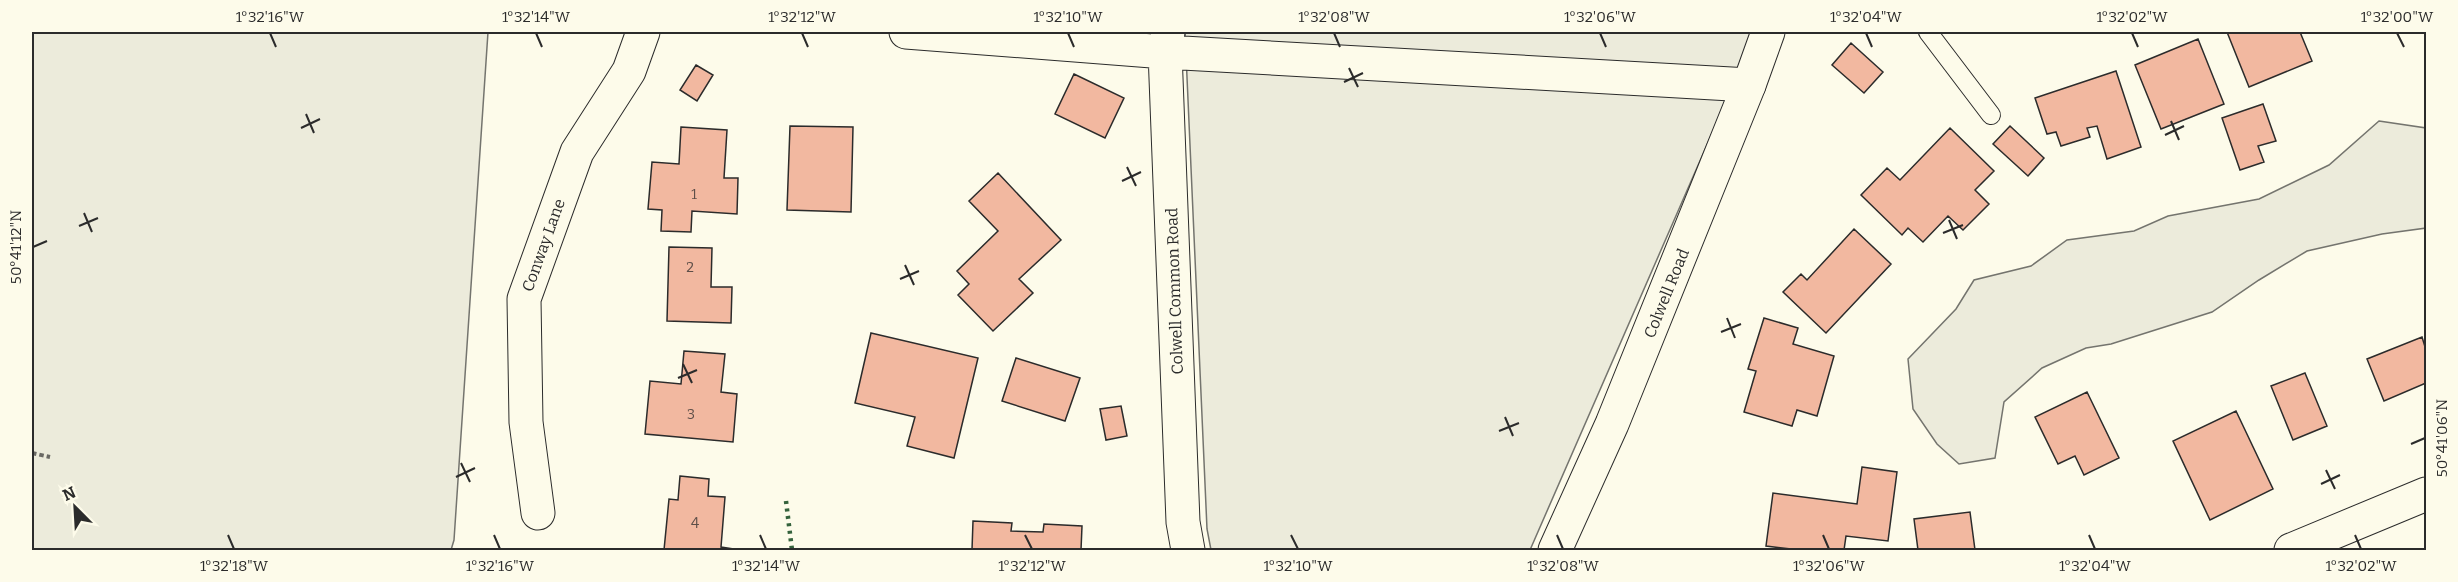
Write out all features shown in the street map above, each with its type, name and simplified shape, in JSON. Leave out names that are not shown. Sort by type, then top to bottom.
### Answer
[{"type":"street","name":"Conway Lane","points":[[538,513],[526,422],[524,299],[577,152],[629,71],[643,32]]},
{"type":"street","points":[[906,32],[1166,42],[1749,85]]},
{"type":"street","name":"Colwell Road","points":[[1555,550],[1612,424],[1749,85],[1768,32]]},
{"type":"street","name":"Colwell Common Road","points":[[1166,42],[1183,522],[1188,550]]},
{"type":"street","points":[[2291,550],[2427,494]]},
{"type":"lane","points":[[1928,32],[1991,115]]},
{"type":"path","points":[[32,453],[50,457]]},
{"type":"shaded area","points":[[32,32],[488,32],[454,540],[451,550],[32,550]]},
{"type":"shaded area","points":[[1185,32],[1751,32],[1727,99],[1530,550],[1211,550],[1207,529]]},
{"type":"shaded area","points":[[2379,121],[2426,128],[2426,228],[2382,234],[2307,251],[2212,312],[2111,344],[2086,348],[2042,368],[2004,402],[1995,458],[1959,464],[1937,444],[1913,409],[1908,359],[1956,309],[1974,280],[2031,266],[2067,240],[2134,231],[2168,216],[2259,199],[2329,165]]},
{"type":"building","points":[[2227,32],[2300,32],[2312,61],[2249,87]]},
{"type":"building","points":[[2198,39],[2224,104],[2161,129],[2135,65]]},
{"type":"building","points":[[1851,43],[1883,72],[1864,93],[1832,65]]},
{"type":"building","points":[[696,65],[713,75],[697,101],[680,90]]},
{"type":"building","points":[[2116,71],[2141,147],[2107,159],[2097,126],[2087,128],[2090,137],[2061,146],[2056,132],[2047,134],[2035,98]]},
{"type":"building","points":[[1074,74],[1124,98],[1105,138],[1055,114]]},
{"type":"building","points":[[2263,104],[2276,141],[2258,146],[2264,162],[2240,170],[2222,118]]},
{"type":"building","points":[[790,126],[853,127],[851,212],[787,210]]},
{"type":"building","points":[[2010,126],[2044,158],[2028,176],[1993,144]]},
{"type":"building","points":[[681,127],[727,130],[724,178],[738,178],[737,214],[692,211],[691,232],[661,231],[662,210],[648,209],[652,162],[679,164]]},
{"type":"building","points":[[1950,128],[1994,171],[1975,190],[1989,204],[1963,230],[1948,216],[1923,242],[1908,228],[1902,235],[1861,195],[1887,168],[1900,180]]},
{"type":"building","points":[[998,173],[1061,240],[1019,279],[1033,293],[993,331],[958,295],[969,284],[957,271],[998,231],[969,201]]},
{"type":"building","points":[[1854,229],[1891,264],[1826,333],[1783,292],[1801,274],[1807,280]]},
{"type":"building","points":[[669,247],[712,248],[711,287],[732,287],[731,323],[667,321]]},
{"type":"building","points":[[1764,318],[1798,328],[1793,344],[1834,356],[1817,416],[1797,410],[1792,426],[1744,412],[1756,371],[1748,369]]},
{"type":"building","points":[[871,333],[978,358],[954,458],[907,446],[915,417],[855,403]]},
{"type":"building","points":[[2422,337],[2426,350],[2426,383],[2384,401],[2367,359]]},
{"type":"building","points":[[684,351],[725,354],[721,392],[737,394],[733,442],[645,434],[650,381],[681,384]]},
{"type":"building","points":[[1016,358],[1080,378],[1065,421],[1002,401]]},
{"type":"building","points":[[2305,373],[2327,426],[2293,440],[2271,386]]},
{"type":"building","points":[[2087,392],[2119,458],[2084,475],[2075,456],[2058,464],[2035,417]]},
{"type":"building","points":[[1121,406],[1127,436],[1106,440],[1100,409]]},
{"type":"building","points":[[2236,411],[2273,489],[2210,520],[2173,441]]},
{"type":"building","points":[[1862,467],[1897,472],[1888,541],[1846,536],[1844,550],[1800,550],[1766,546],[1773,493],[1857,504]]},
{"type":"building","points":[[680,476],[709,479],[708,496],[725,497],[721,547],[740,550],[664,550],[669,499],[678,500]]},
{"type":"building","points":[[1970,512],[1975,550],[1918,550],[1914,519]]},
{"type":"building","points":[[973,521],[1012,523],[1011,531],[1043,532],[1044,524],[1082,526],[1081,550],[972,550]]},
{"type":"hedge","points":[[786,501],[792,550]]}]
